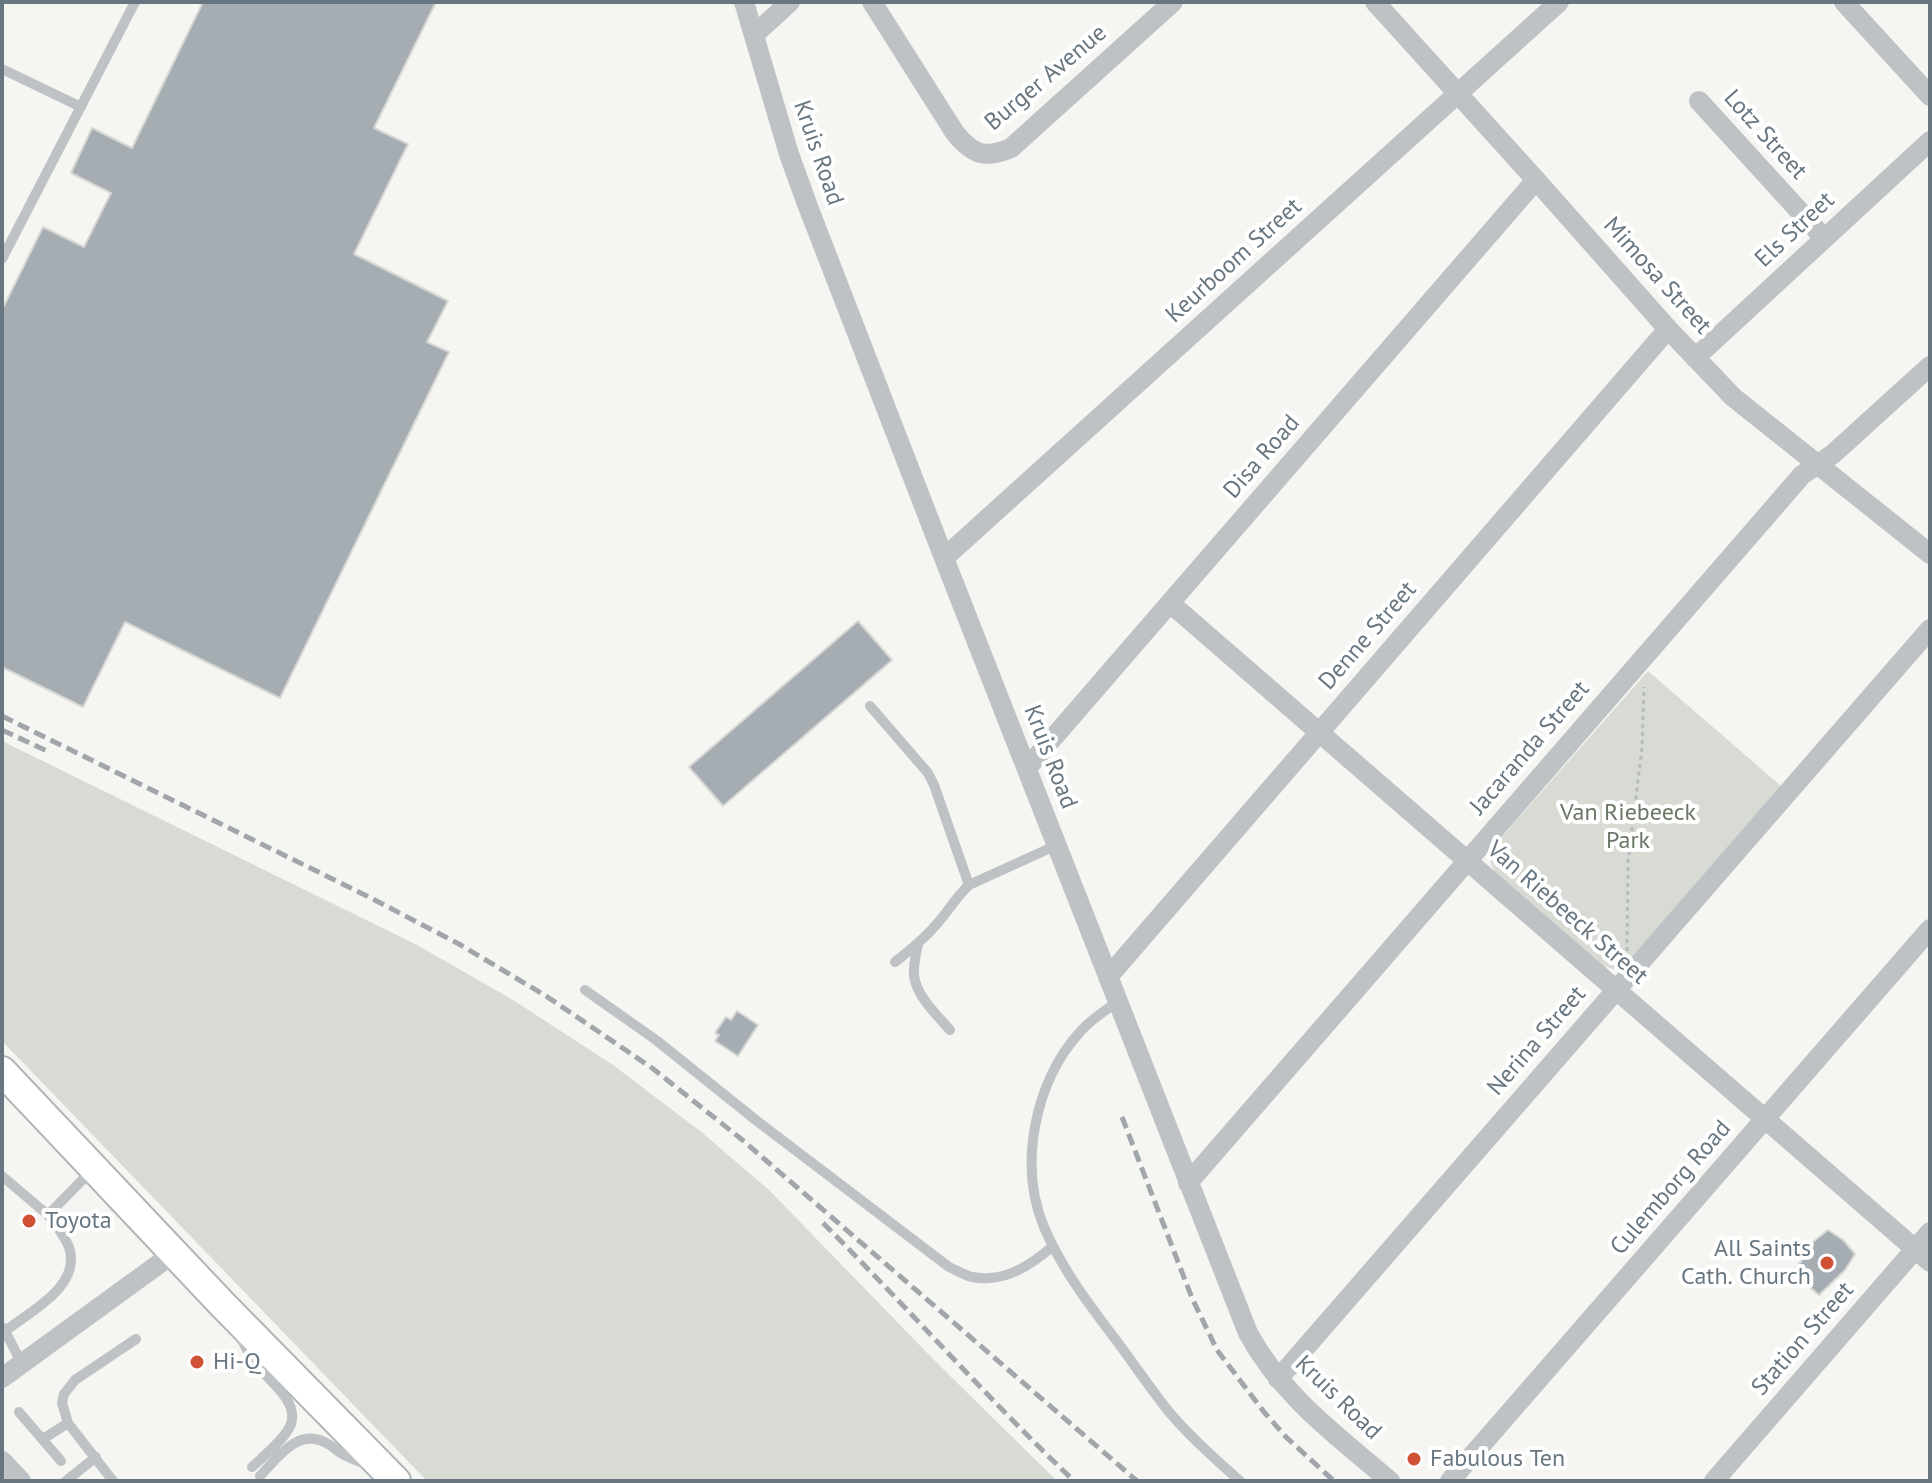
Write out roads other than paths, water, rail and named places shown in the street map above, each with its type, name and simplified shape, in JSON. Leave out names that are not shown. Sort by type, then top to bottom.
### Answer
[{"type":"main road","points":[[2,1071],[223,1305],[392,1477]]},
{"type":"street","name":"Kruis Road","points":[[744,2],[798,179],[1248,1333],[1260,1354],[1296,1400],[1390,1481]]},
{"type":"street","points":[[754,35],[790,2]]},
{"type":"street","name":"Burger Avenue","points":[[872,2],[955,133],[974,152],[985,154],[1011,148],[1173,2]]},
{"type":"street","name":"Mimosa Street","points":[[1375,2],[1668,329],[1733,397],[1930,554]]},
{"type":"street","name":"Keurboom Street","points":[[944,558],[1559,2]]},
{"type":"street","points":[[1844,2],[1930,96]]},
{"type":"street","name":"Lotz Street","points":[[1699,101],[1824,238]]},
{"type":"street","name":"Els Street","points":[[1695,358],[1930,141]]},
{"type":"street","name":"Disa Road","points":[[1027,768],[1536,180]]},
{"type":"street","name":"Denne Street","points":[[1108,977],[1668,329]]},
{"type":"street","name":"Jacaranda Street","points":[[1188,1183],[1802,475],[1833,454],[1930,366]]},
{"type":"street","name":"Van Riebeeck Street","points":[[1170,603],[1467,860],[1622,982],[1766,1119],[1922,1256]]},
{"type":"street","name":"Nerina Street","points":[[1278,1379],[1930,629]]},
{"type":"street","name":"Culemborg Road","points":[[1450,1481],[1930,929]]},
{"type":"street","name":"Station Street","points":[[1714,1481],[1922,1256],[1930,1232]]},
{"type":"street","points":[[2,1378],[174,1253]]},
{"type":"street","points":[[2,1461],[21,1481]]},
{"type":"lane","points":[[2,259],[6,238],[81,107],[135,2]]},
{"type":"lane","points":[[2,69],[81,107]]},
{"type":"lane","points":[[870,706],[928,773],[969,885]]},
{"type":"lane","points":[[895,962],[934,928],[969,885],[1057,845]]},
{"type":"lane","points":[[918,944],[914,974],[916,985],[950,1030]]},
{"type":"lane","points":[[585,990],[656,1040],[768,1130],[949,1267],[967,1276],[994,1277],[1025,1268],[1053,1246]]},
{"type":"lane","points":[[1117,1002],[1078,1033],[1063,1055],[1051,1078],[1035,1125],[1032,1180],[1042,1224],[1078,1290],[1171,1415],[1240,1481]]},
{"type":"lane","points":[[48,1215],[95,1167]]},
{"type":"lane","points":[[2,1176],[48,1215],[69,1247],[72,1261],[70,1272],[50,1297],[4,1329],[22,1364]]},
{"type":"lane","points":[[223,1305],[253,1361],[286,1398],[291,1412],[292,1422],[286,1433],[256,1471],[291,1444],[302,1438],[315,1438],[343,1455],[392,1477]]},
{"type":"lane","points":[[113,1481],[68,1423],[62,1403],[64,1394],[75,1380],[136,1339]]},
{"type":"lane","points":[[19,1412],[61,1461]]},
{"type":"lane","points":[[43,1439],[68,1423]]},
{"type":"lane","points":[[66,1481],[96,1457]]},
{"type":"railway","points":[[2,716],[369,897],[459,944],[546,996],[652,1068],[740,1138],[1137,1481]]},
{"type":"railway","points":[[2,730],[47,751]]},
{"type":"railway","points":[[1122,1117],[1192,1298],[1217,1350],[1287,1438],[1334,1481]]},
{"type":"railway","points":[[823,1223],[1074,1481]]},
{"type":"place","name":"Toyota","points":[[29,1221]]},
{"type":"place","name":"All Saints Cath. Church","points":[[1827,1263]]},
{"type":"place","name":"Hi-Q","points":[[197,1362]]},
{"type":"place","name":"Fabulous Ten","points":[[1414,1459]]},
{"type":"park label","name":"Van Riebeeck Park","points":[[1628,827]]}]
